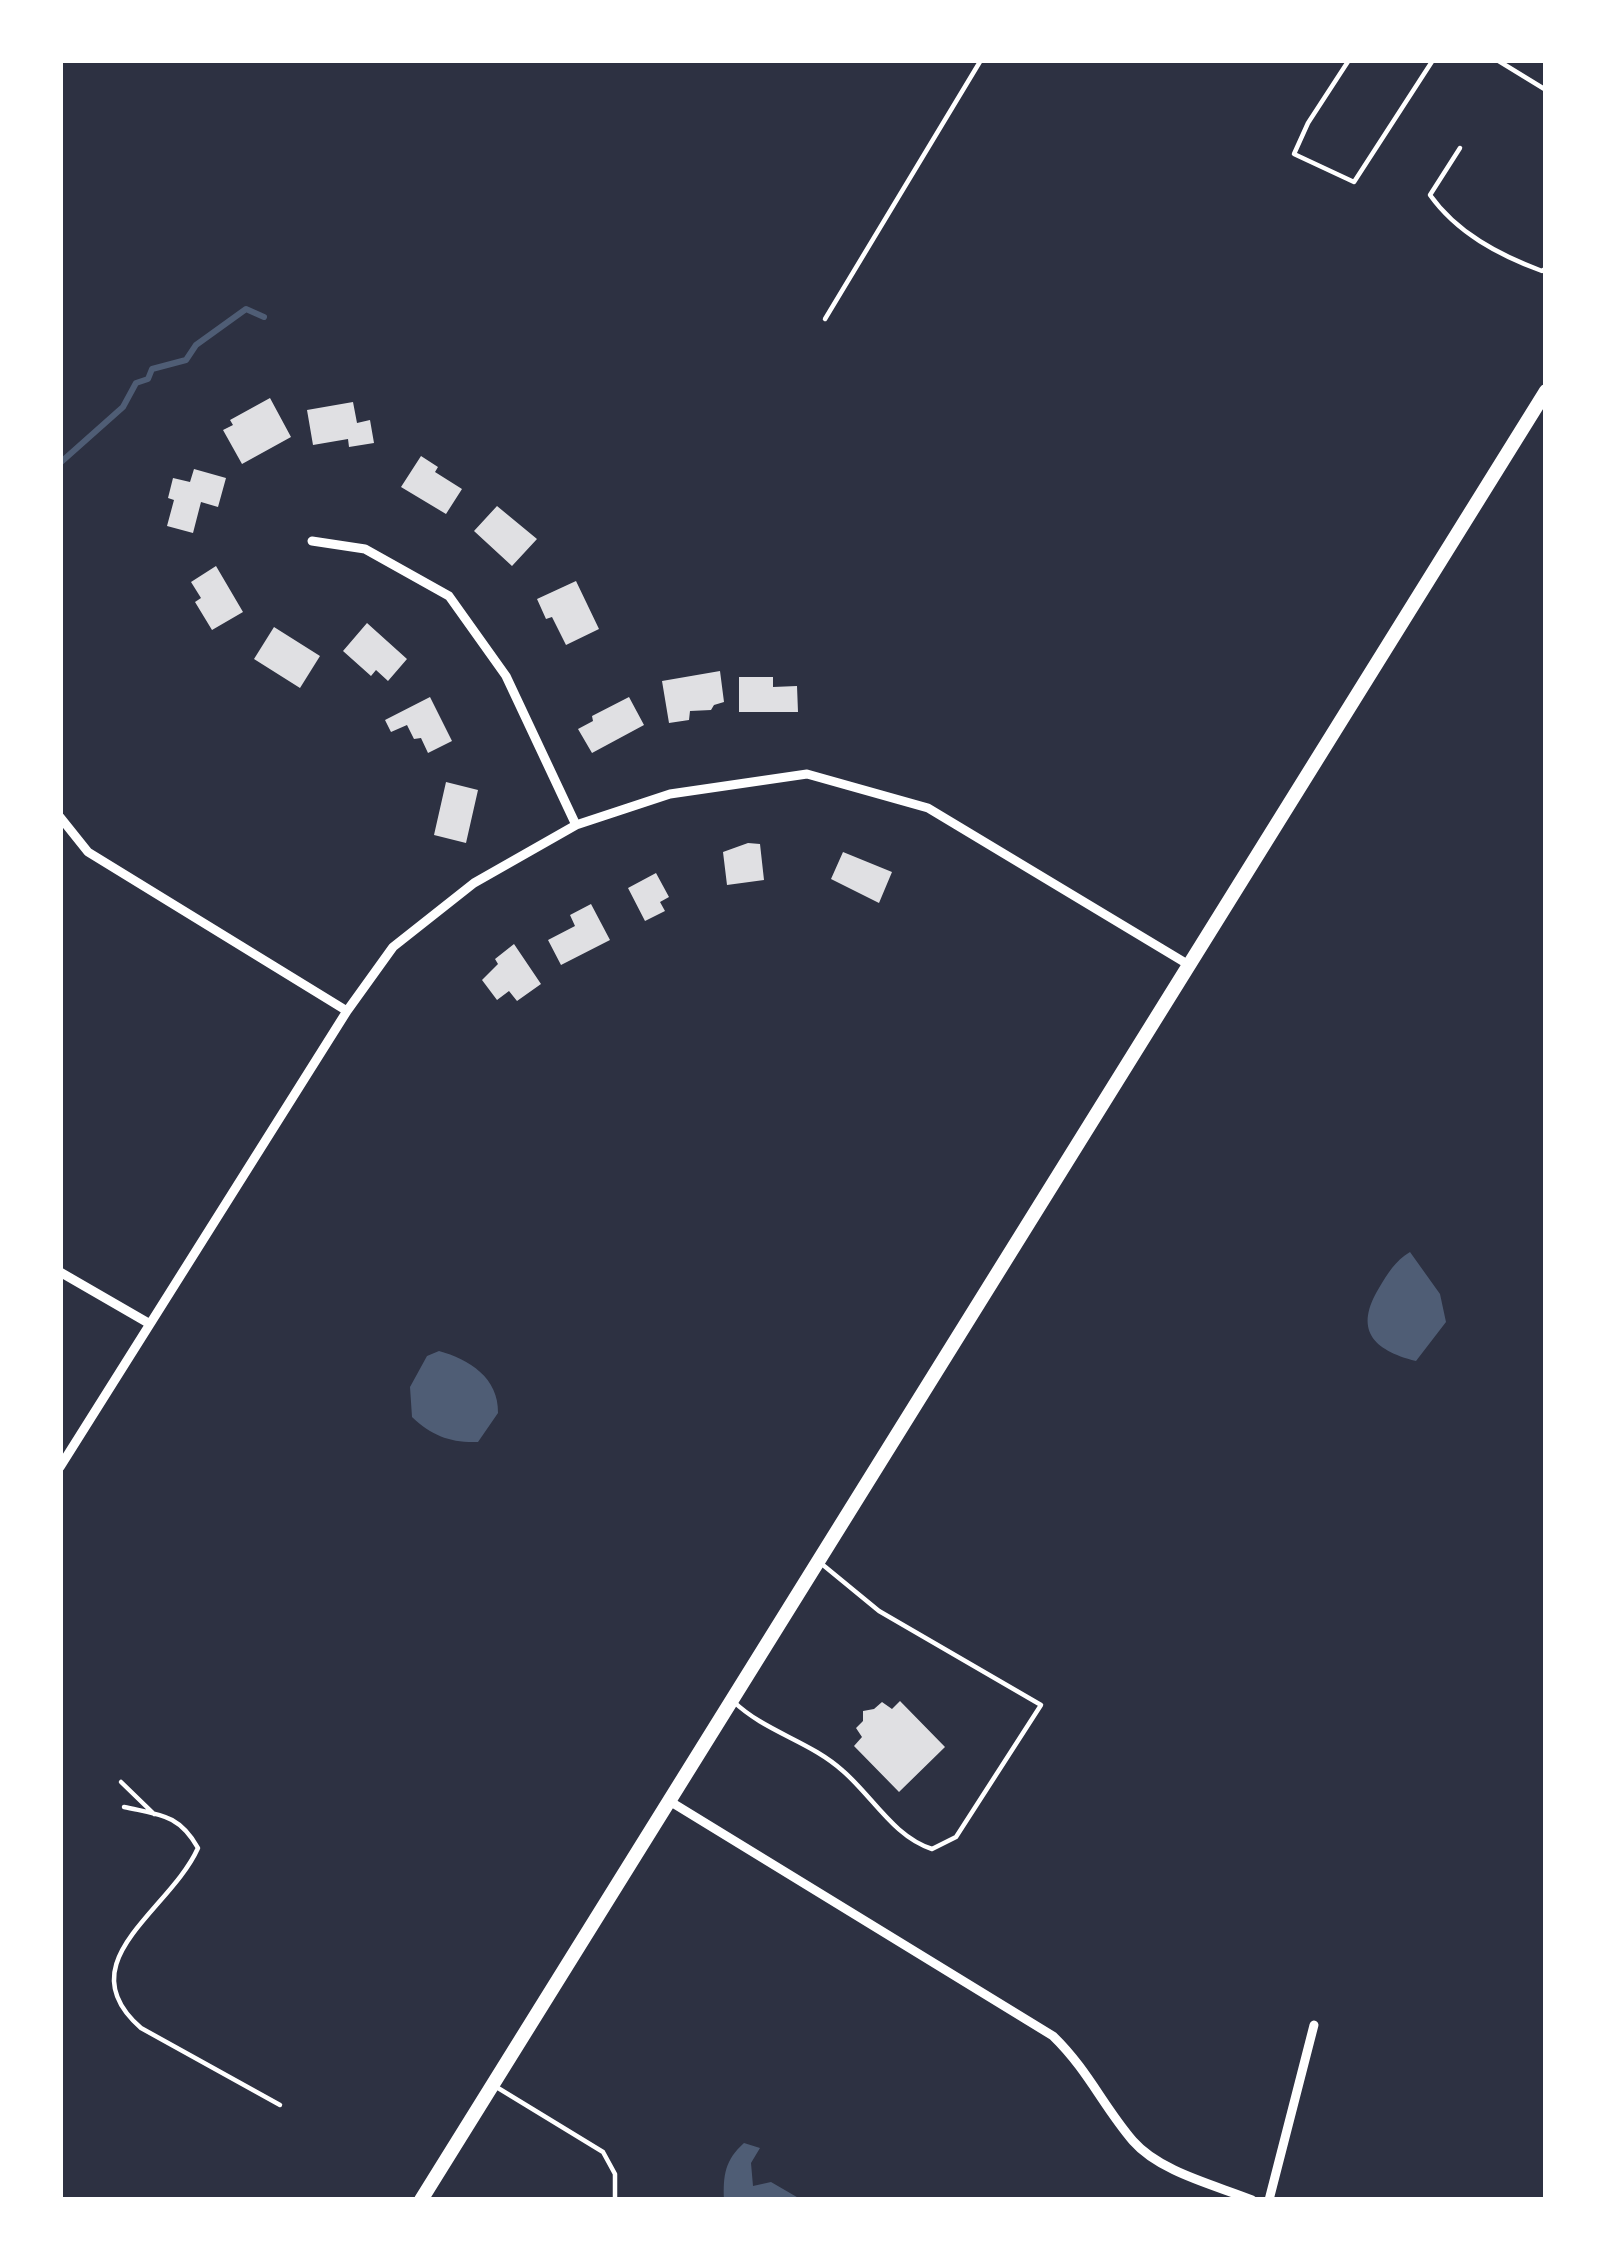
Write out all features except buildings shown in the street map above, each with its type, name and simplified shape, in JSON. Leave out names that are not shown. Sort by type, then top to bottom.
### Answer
[{"type":"main road","points":[[421,2200],[1546,391]]},
{"type":"street","points":[[312,541],[365,549],[449,596],[506,676],[576,825]]},
{"type":"street","points":[[60,1468],[347,1011],[393,947],[474,883],[576,825],[670,794],[807,774],[928,808],[1190,965]]},
{"type":"street","points":[[60,817],[88,851],[347,1011]]},
{"type":"street","points":[[60,1272],[150,1324]]},
{"type":"street","points":[[670,1802],[1053,2036],[1082,2064],[1136,2144],[1176,2170],[1252,2200]]},
{"type":"street","points":[[1269,2200],[1314,2025]]},
{"type":"lane","points":[[825,319],[981,60]]},
{"type":"lane","points":[[1349,60],[1294,154],[1354,182],[1433,60]]},
{"type":"lane","points":[[1497,60],[1546,90]]},
{"type":"lane","points":[[1460,148],[1430,195],[1448,220],[1510,259],[1542,271],[1546,268]]},
{"type":"lane","points":[[733,1701],[752,1720],[814,1750],[841,1769],[910,1842],[932,1850],[956,1837],[1041,1705],[879,1611],[820,1562]]},
{"type":"lane","points":[[121,1782],[154,1814]]},
{"type":"lane","points":[[124,1808],[187,1827],[198,1848],[190,1867],[117,1956],[111,1988],[121,2010],[141,2028],[280,2105]]},
{"type":"lane","points":[[493,2085],[603,2152],[615,2174],[616,2200]]},
{"type":"water","points":[[1410,1252],[1440,1294],[1446,1322],[1416,1361],[1378,1344],[1368,1326],[1379,1288]]},
{"type":"water","points":[[439,1351],[471,1365],[493,1390],[498,1413],[478,1442],[442,1437],[412,1417],[410,1387],[427,1356]]},
{"type":"water","points":[[744,2143],[760,2148],[751,2163],[753,2186],[771,2182],[802,2200],[724,2200],[726,2168]]},
{"type":"waterway","points":[[60,463],[123,407],[136,383],[148,379],[152,369],[186,360],[196,345],[246,309],[264,317]]}]
